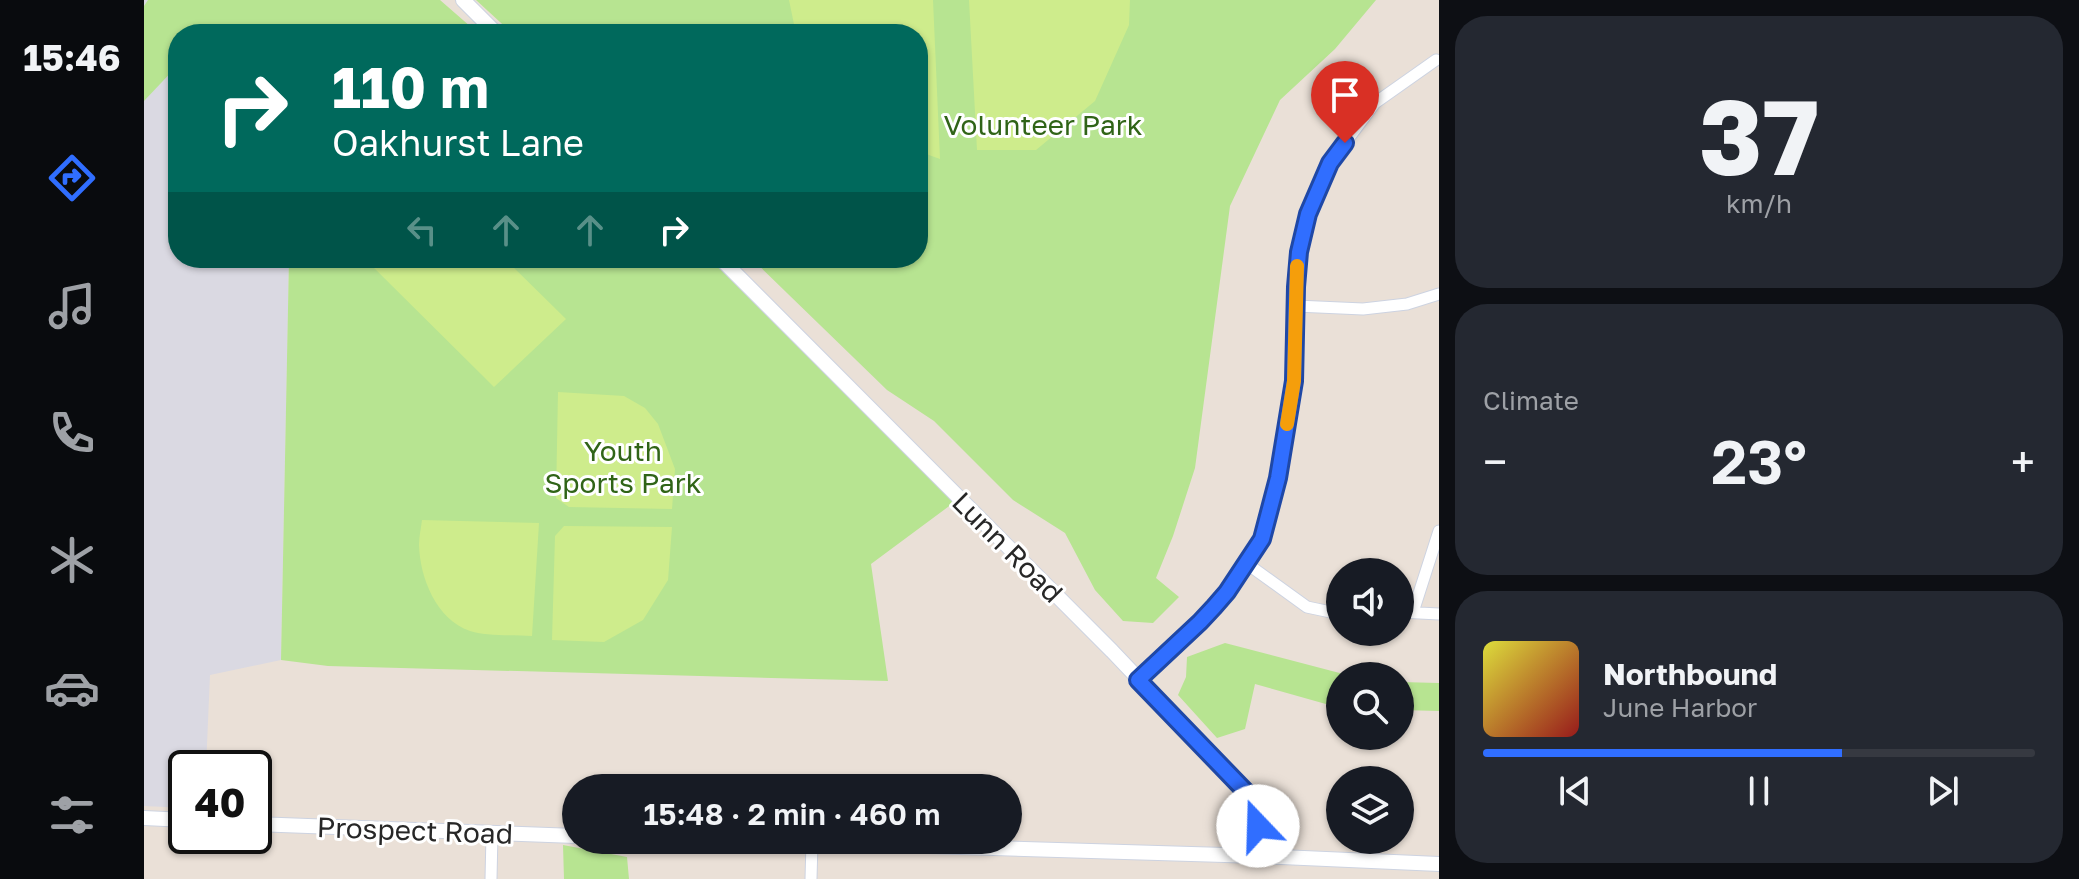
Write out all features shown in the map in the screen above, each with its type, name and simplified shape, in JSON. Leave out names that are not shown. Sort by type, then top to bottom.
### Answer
[{"type":"street","points":[[463,0],[487,24]]},
{"type":"street","points":[[1138,680],[1227,592],[1262,539],[1278,478],[1294,381],[1299,252],[1308,214],[1330,163],[1375,103],[1436,60]]},
{"type":"street","name":"Lunn Road","points":[[730,268],[1084,622],[1248,794],[1256,814],[1258,856]]},
{"type":"street","points":[[1296,306],[1363,309],[1407,304],[1439,294]]},
{"type":"street","points":[[1414,609],[1439,531]]},
{"type":"street","points":[[1246,563],[1307,607],[1326,611]]},
{"type":"street","points":[[1414,612],[1439,614]]},
{"type":"street","points":[[144,818],[168,819]]},
{"type":"street","name":"Prospect Road","points":[[272,825],[562,836]]},
{"type":"street","points":[[491,879],[492,834]]},
{"type":"street","points":[[1022,849],[1439,864]]},
{"type":"street","points":[[811,879],[812,854]]},
{"type":"shaded area","points":[[144,0],[238,0],[196,24],[168,24],[168,268],[289,268],[281,660],[210,675],[207,750],[168,750],[168,807],[144,806]]},
{"type":"green space","points":[[148,0],[440,0],[468,24],[168,24],[168,76],[144,101],[144,6]]},
{"type":"green space","name":"Volunteer Park","points":[[476,0],[1376,0],[1335,49],[1280,100],[1230,206],[1195,468],[1156,578],[1179,597],[1153,623],[1123,621],[1095,590],[1065,533],[1013,500],[934,421],[887,390],[761,268],[928,268],[928,24],[502,24]]},
{"type":"green space","points":[[789,0],[933,0],[940,159],[928,155],[928,24],[794,24]]},
{"type":"green space","name":"Volunteer Park","points":[[969,0],[1130,0],[1129,25],[1095,101],[1036,150],[977,150]]},
{"type":"green space","name":"Youth Sports Park","points":[[289,268],[724,268],[956,501],[871,564],[888,681],[328,666],[281,660]]},
{"type":"green space","points":[[374,268],[514,268],[566,319],[494,387]]},
{"type":"green space","points":[[558,392],[624,396],[645,408],[658,424],[675,469],[672,509],[569,507],[556,498]]},
{"type":"green space","points":[[422,520],[539,523],[532,636],[476,633],[448,617],[432,596],[423,571],[419,545]]},
{"type":"green space","points":[[564,526],[672,527],[668,580],[643,620],[604,642],[552,640],[555,536]]},
{"type":"green space","points":[[1225,643],[1326,669],[1326,704],[1255,684],[1245,729],[1217,738],[1178,695],[1186,677],[1187,657]]},
{"type":"green space","points":[[1414,682],[1439,683],[1439,711],[1414,710]]},
{"type":"green space","points":[[563,854],[627,857],[629,879],[564,879]]},
{"type":"slow traffic","points":[[1287,424],[1294,381],[1297,266]]},
{"type":"route","points":[[1258,826],[1248,794],[1138,680],[1214,607],[1262,539],[1278,478],[1294,381],[1299,252],[1308,214],[1330,163],[1345,143]]}]
